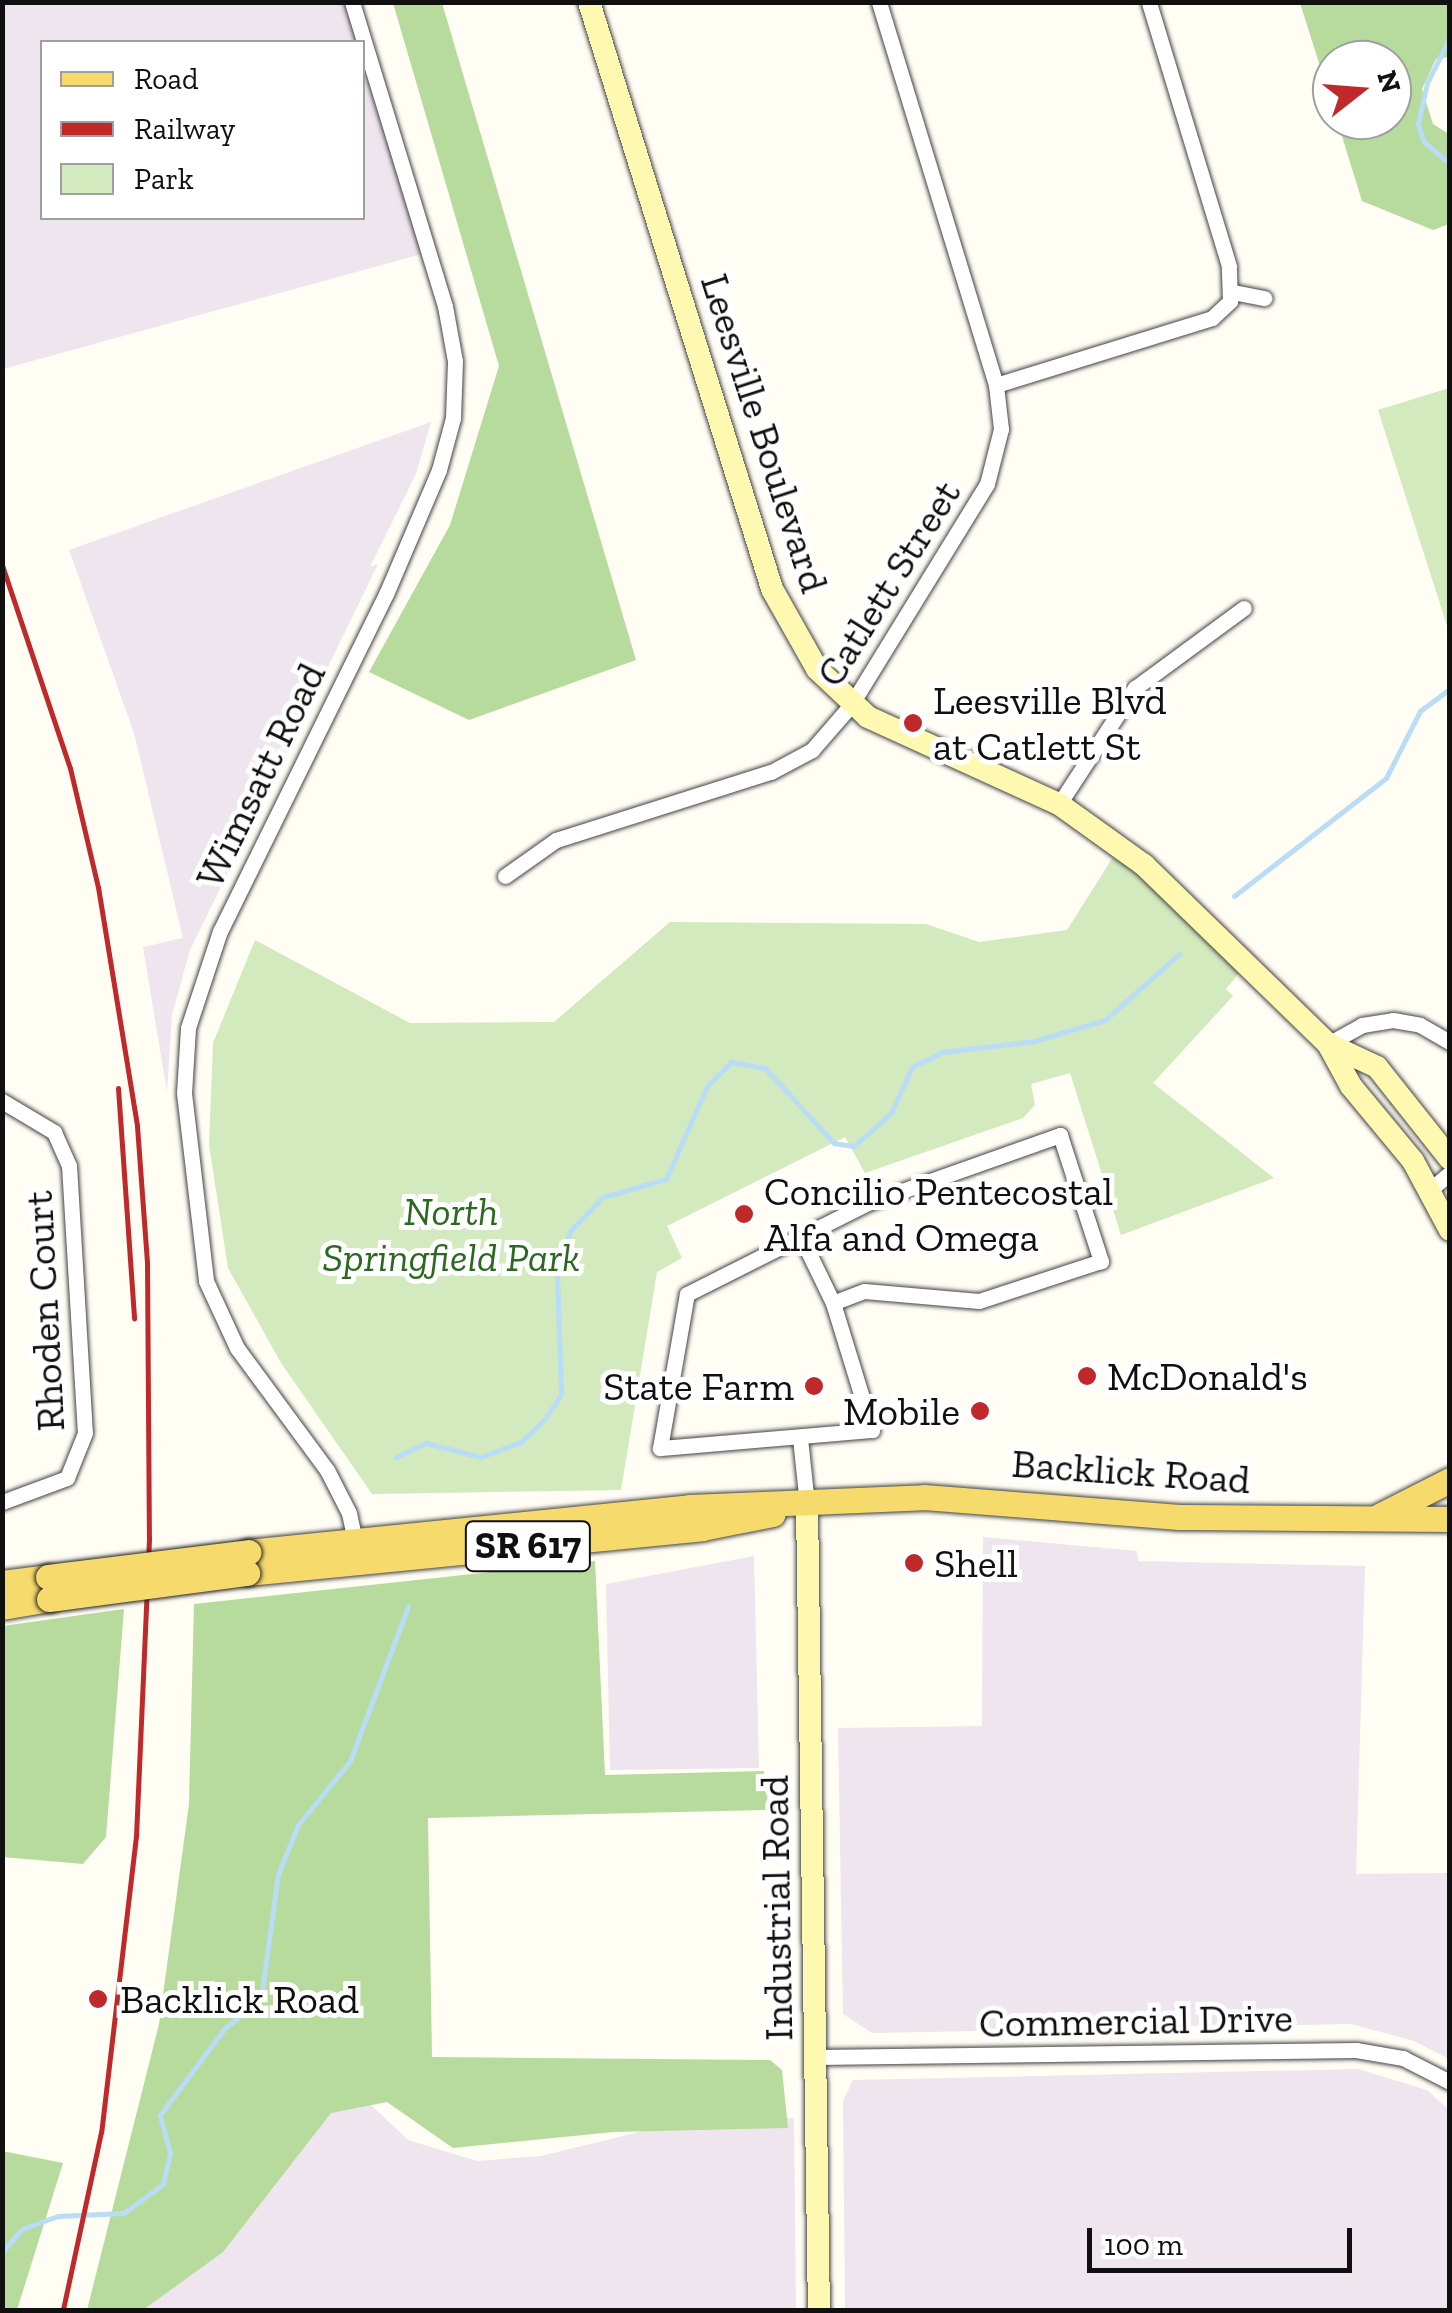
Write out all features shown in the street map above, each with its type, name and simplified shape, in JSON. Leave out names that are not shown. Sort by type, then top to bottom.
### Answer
[{"type":"main road","points":[[1370,1520],[1450,1480]]},
{"type":"main road","name":"Backlick Road","points":[[2,1583],[48,1588],[356,1550],[702,1528],[807,1505],[947,1496],[1179,1516],[1450,1518]]},
{"type":"main road","name":"Backlick Road","points":[[2,1607],[48,1588]]},
{"type":"street","name":"Wimsatt Road","points":[[352,2],[364,40]]},
{"type":"street","name":"Leesville Boulevard","points":[[589,2],[772,588],[816,669],[851,705],[914,741],[1059,804],[1144,866],[1328,1044],[1351,1086],[1431,1189],[1450,1230]]},
{"type":"street","name":"Catlett Street","points":[[506,876],[556,840],[788,765],[833,731],[987,484],[1001,429],[996,384],[879,2]]},
{"type":"street","points":[[1149,2],[1233,292]]},
{"type":"street","name":"Wimsatt Road","points":[[356,1550],[327,1470],[237,1348],[206,1281],[184,1093],[188,1028],[220,931],[386,594],[439,470],[453,418],[455,360],[445,306],[365,44]]},
{"type":"street","points":[[996,384],[1212,318],[1233,292]]},
{"type":"street","points":[[1233,292],[1264,298]]},
{"type":"street","points":[[1059,804],[1135,688],[1244,608]]},
{"type":"street","points":[[1328,1044],[1362,1025],[1392,1020],[1420,1025],[1450,1042]]},
{"type":"street","name":"Leesville Boulevard","points":[[1328,1044],[1377,1067],[1450,1159]]},
{"type":"street","name":"Rhoden Court","points":[[2,1100],[54,1132],[69,1165],[86,1434],[81,1457],[68,1478],[2,1502]]},
{"type":"street","points":[[801,1237],[833,1303],[872,1430],[660,1448],[687,1294],[868,1203],[1060,1135],[1101,1261],[979,1301],[864,1291],[833,1303]]},
{"type":"street","points":[[1431,1189],[1450,1173]]},
{"type":"street","points":[[800,1438],[807,1505]]},
{"type":"street","name":"Industrial Road","points":[[807,1505],[820,2310]]},
{"type":"street","name":"Commercial Drive","points":[[816,2057],[1356,2050],[1403,2058],[1450,2082]]},
{"type":"shaded area","points":[[3,3],[359,3],[429,252],[3,369]]},
{"type":"shaded area","points":[[431,422],[416,474],[370,567],[378,564],[190,950],[172,1015],[167,1092],[143,947],[183,938],[134,733],[69,550]]},
{"type":"shaded area","points":[[983,1537],[1137,1551],[1138,1561],[1365,1566],[1356,1874],[1449,1873],[1449,2059],[1414,2041],[1351,2024],[872,2033],[843,2014],[838,1728],[982,1726]]},
{"type":"shaded area","points":[[754,1556],[759,1768],[610,1770],[606,1584]]},
{"type":"shaded area","points":[[1358,2069],[1427,2090],[1449,2110],[1449,2310],[845,2310],[843,2101],[853,2080]]},
{"type":"shaded area","points":[[352,2087],[408,2140],[477,2161],[541,2156],[684,2121],[794,2118],[796,2310],[139,2310]]},
{"type":"green space","points":[[393,3],[442,3],[636,660],[469,720],[369,672],[450,525],[499,366]]},
{"type":"green space","points":[[1300,3],[1449,3],[1449,57],[1436,59],[1422,89],[1433,124],[1449,134],[1449,224],[1433,230],[1362,201],[1343,140],[1412,140],[1412,40],[1312,41]]},
{"type":"green space","points":[[1450,388],[1449,632],[1378,410]]},
{"type":"green space","name":"North Springfield Park","points":[[1120,846],[1246,964],[1226,989],[1233,996],[1153,1083],[1274,1178],[1121,1235],[1070,1073],[1031,1084],[1035,1105],[1023,1118],[865,1173],[845,1137],[667,1226],[682,1258],[657,1272],[621,1490],[372,1494],[281,1363],[228,1268],[209,1145],[213,1043],[255,940],[410,1023],[554,1022],[670,922],[926,924],[979,942],[1067,930]]},
{"type":"green space","points":[[595,1561],[605,1775],[764,1771],[769,1810],[428,1818],[432,2057],[770,2060],[782,2070],[788,2128],[613,2132],[453,2148],[387,2102],[331,2113],[223,2252],[143,2310],[87,2310],[159,2024],[189,1804],[194,1604]]},
{"type":"green space","points":[[124,1609],[106,1837],[83,1864],[3,1857],[3,1626]]},
{"type":"green space","points":[[2,2151],[63,2163],[17,2310],[3,2310]]},
{"type":"waterway","points":[[1450,37],[1427,83],[1418,124],[1424,142],[1450,164]]},
{"type":"waterway","points":[[1234,896],[1386,778],[1420,711],[1450,688]]},
{"type":"waterway","points":[[396,1457],[426,1443],[481,1457],[521,1442],[545,1419],[561,1394],[557,1272],[570,1231],[603,1197],[666,1179],[707,1086],[731,1062],[765,1068],[834,1143],[854,1146],[891,1113],[912,1067],[943,1052],[1034,1041],[1105,1020],[1179,954]]},
{"type":"waterway","points":[[2,2252],[22,2229],[58,2216],[124,2213],[163,2184],[170,2153],[160,2115],[224,2029],[261,1998],[278,1874],[298,1825],[350,1761],[408,1607]]},
{"type":"railway","points":[[2,565],[70,768],[98,887],[137,1126],[147,1262],[149,1539],[136,1836],[101,2132],[63,2310]]},
{"type":"railway","points":[[118,1088],[134,1318]]},
{"type":"place","name":"Leesville Blvd at Catlett St","points":[[913,723]]},
{"type":"place","name":"Concilio Pentecostal Alfa and Omega","points":[[744,1214]]},
{"type":"place","name":"McDonald's","points":[[1087,1376]]},
{"type":"place","name":"State Farm","points":[[814,1386]]},
{"type":"place","name":"Mobile","points":[[980,1411]]},
{"type":"place","name":"Shell","points":[[914,1563]]},
{"type":"place","name":"Backlick Road","points":[[98,1999]]}]
